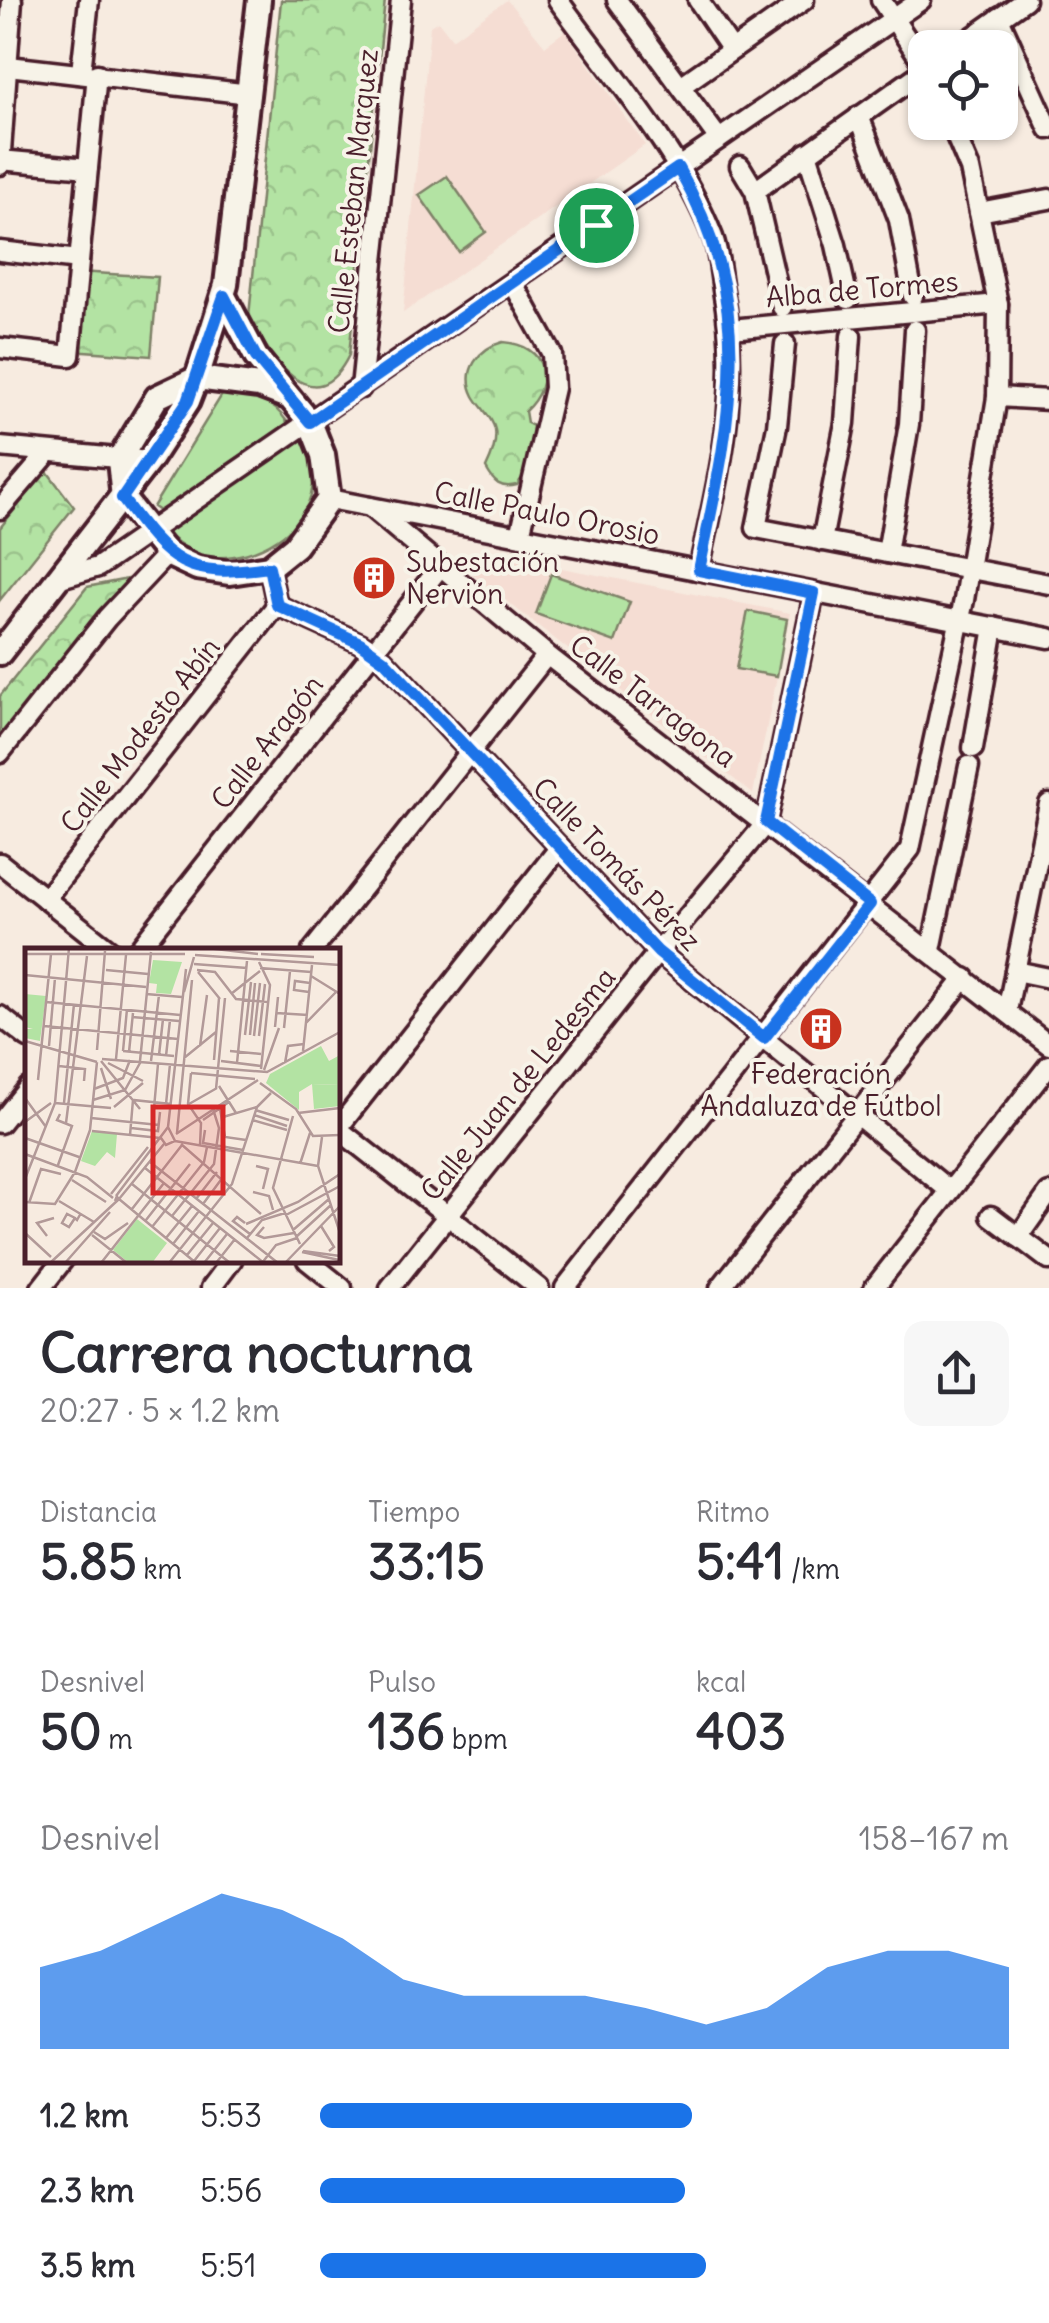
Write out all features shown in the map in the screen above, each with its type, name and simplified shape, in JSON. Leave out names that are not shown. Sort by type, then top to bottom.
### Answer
[{"type":"main road","points":[[0,653],[122,498],[188,401],[224,296],[259,0]]},
{"type":"main road","points":[[224,296],[256,357],[310,422],[324,454],[329,500],[295,546],[269,567],[230,573],[197,568],[166,554],[122,498],[119,460],[157,397],[197,378],[258,386],[285,396]]},
{"type":"street","points":[[12,0],[3,65],[0,161],[88,168]]},
{"type":"street","points":[[0,348],[70,356],[88,168],[89,0]]},
{"type":"street","name":"Calle Esteban Marquez","points":[[361,388],[400,0]]},
{"type":"street","points":[[558,0],[678,168],[714,240],[731,329],[732,375],[728,419],[699,570]]},
{"type":"street","points":[[617,0],[719,140]]},
{"type":"street","points":[[698,0],[732,50]]},
{"type":"street","points":[[681,86],[732,50],[778,7],[804,0]]},
{"type":"street","points":[[881,0],[908,41]]},
{"type":"street","points":[[56,579],[98,568],[922,0]]},
{"type":"street","points":[[983,30],[1025,0]]},
{"type":"street","points":[[999,18],[1049,128]]},
{"type":"street","points":[[3,65],[250,94]]},
{"type":"street","points":[[755,192],[908,81]]},
{"type":"street","points":[[860,116],[899,220],[913,296]]},
{"type":"street","points":[[565,1288],[910,850],[970,568],[997,397],[998,304],[970,169],[958,140]]},
{"type":"street","points":[[807,153],[836,245],[848,299]]},
{"type":"street","points":[[740,166],[755,192],[782,307]]},
{"type":"street","points":[[979,212],[1049,198]]},
{"type":"street","points":[[0,251],[80,260]]},
{"type":"street","points":[[512,283],[552,354],[554,388],[520,535]]},
{"type":"street","name":"Alba de Tormes","points":[[731,329],[998,304]]},
{"type":"street","points":[[888,553],[909,424],[916,330]]},
{"type":"street","points":[[822,540],[845,423],[851,336]]},
{"type":"street","points":[[785,344],[778,426],[756,528],[1049,584]]},
{"type":"street","points":[[997,397],[1049,400]]},
{"type":"street","points":[[0,447],[149,461]]},
{"type":"street","points":[[0,509],[48,453]]},
{"type":"street","name":"Calle Paulo Orosio","points":[[329,500],[1049,638]]},
{"type":"street","name":"Calle Tarragona","points":[[370,506],[547,655],[1049,1045]]},
{"type":"street","points":[[419,550],[421,533],[433,518]]},
{"type":"street","points":[[0,752],[108,618],[166,554]]},
{"type":"street","points":[[269,567],[277,605]]},
{"type":"street","name":"Calle Aragón","points":[[138,948],[440,568]]},
{"type":"street","points":[[766,822],[814,593]]},
{"type":"street","name":"Calle Tomás Pérez","points":[[277,605],[373,651],[658,952],[950,1191]]},
{"type":"street","name":"Calle Modesto Abín","points":[[45,899],[277,605]]},
{"type":"street","points":[[930,950],[994,626]]},
{"type":"street","points":[[314,948],[547,655]]},
{"type":"street","points":[[1007,1011],[1049,804]]},
{"type":"street","name":"Calle Juan de Ledesma","points":[[390,1288],[766,822]]},
{"type":"street","points":[[340,1125],[560,847]]},
{"type":"street","points":[[0,863],[108,948]]},
{"type":"street","points":[[1015,971],[1049,978]]},
{"type":"street","points":[[720,1288],[965,978]]},
{"type":"street","points":[[0,1016],[25,1036]]},
{"type":"street","points":[[874,1288],[1049,1065]]},
{"type":"street","points":[[0,1123],[25,1092]]},
{"type":"street","points":[[340,1130],[539,1288]]},
{"type":"street","points":[[1018,1236],[1048,1199]]},
{"type":"street","points":[[992,1216],[1049,1260]]},
{"type":"street","points":[[41,1288],[61,1263]]},
{"type":"street","points":[[210,1288],[230,1263]]},
{"type":"street","points":[[312,1263],[342,1288]]},
{"type":"shaded area","points":[[507,0],[545,46],[565,31],[645,145],[403,313],[430,26],[438,21],[452,39]]},
{"type":"shaded area","points":[[481,552],[790,613],[753,794],[472,574]]},
{"type":"green space","points":[[281,0],[385,0],[349,355],[335,375],[321,384],[307,384],[280,365],[249,316]]},
{"type":"green space","points":[[447,176],[486,232],[459,252],[419,195]]},
{"type":"green space","points":[[78,272],[158,277],[151,356],[71,350]]},
{"type":"green space","points":[[503,342],[529,350],[542,367],[543,378],[525,411],[527,423],[533,426],[527,471],[517,485],[511,486],[498,484],[486,468],[495,430],[474,396],[470,378],[480,355]]},
{"type":"green space","points":[[223,393],[260,399],[288,423],[159,511],[153,507]]},
{"type":"green space","points":[[306,437],[313,479],[309,501],[301,516],[277,539],[246,553],[213,557],[193,552],[164,532]]},
{"type":"green space","points":[[46,470],[74,507],[0,600],[0,528]]},
{"type":"green space","points":[[551,574],[630,602],[615,642],[536,614]]},
{"type":"green space","points":[[128,579],[0,740],[0,696],[87,587]]},
{"type":"green space","points":[[748,611],[787,619],[777,676],[736,669]]},
{"type":"place","name":"Subestación Nervión","points":[[374,578]]},
{"type":"place","name":"Federación Andaluza de Fútbol","points":[[821,1029]]},
{"type":"route","points":[[678,168],[714,240],[731,329],[728,419],[699,570],[814,593],[766,822],[870,904],[764,1038],[658,952],[384,660],[360,643],[277,605],[269,567],[230,573],[197,568],[166,554],[122,498],[188,401],[224,296],[256,357],[310,422],[596,225],[678,168]]}]
